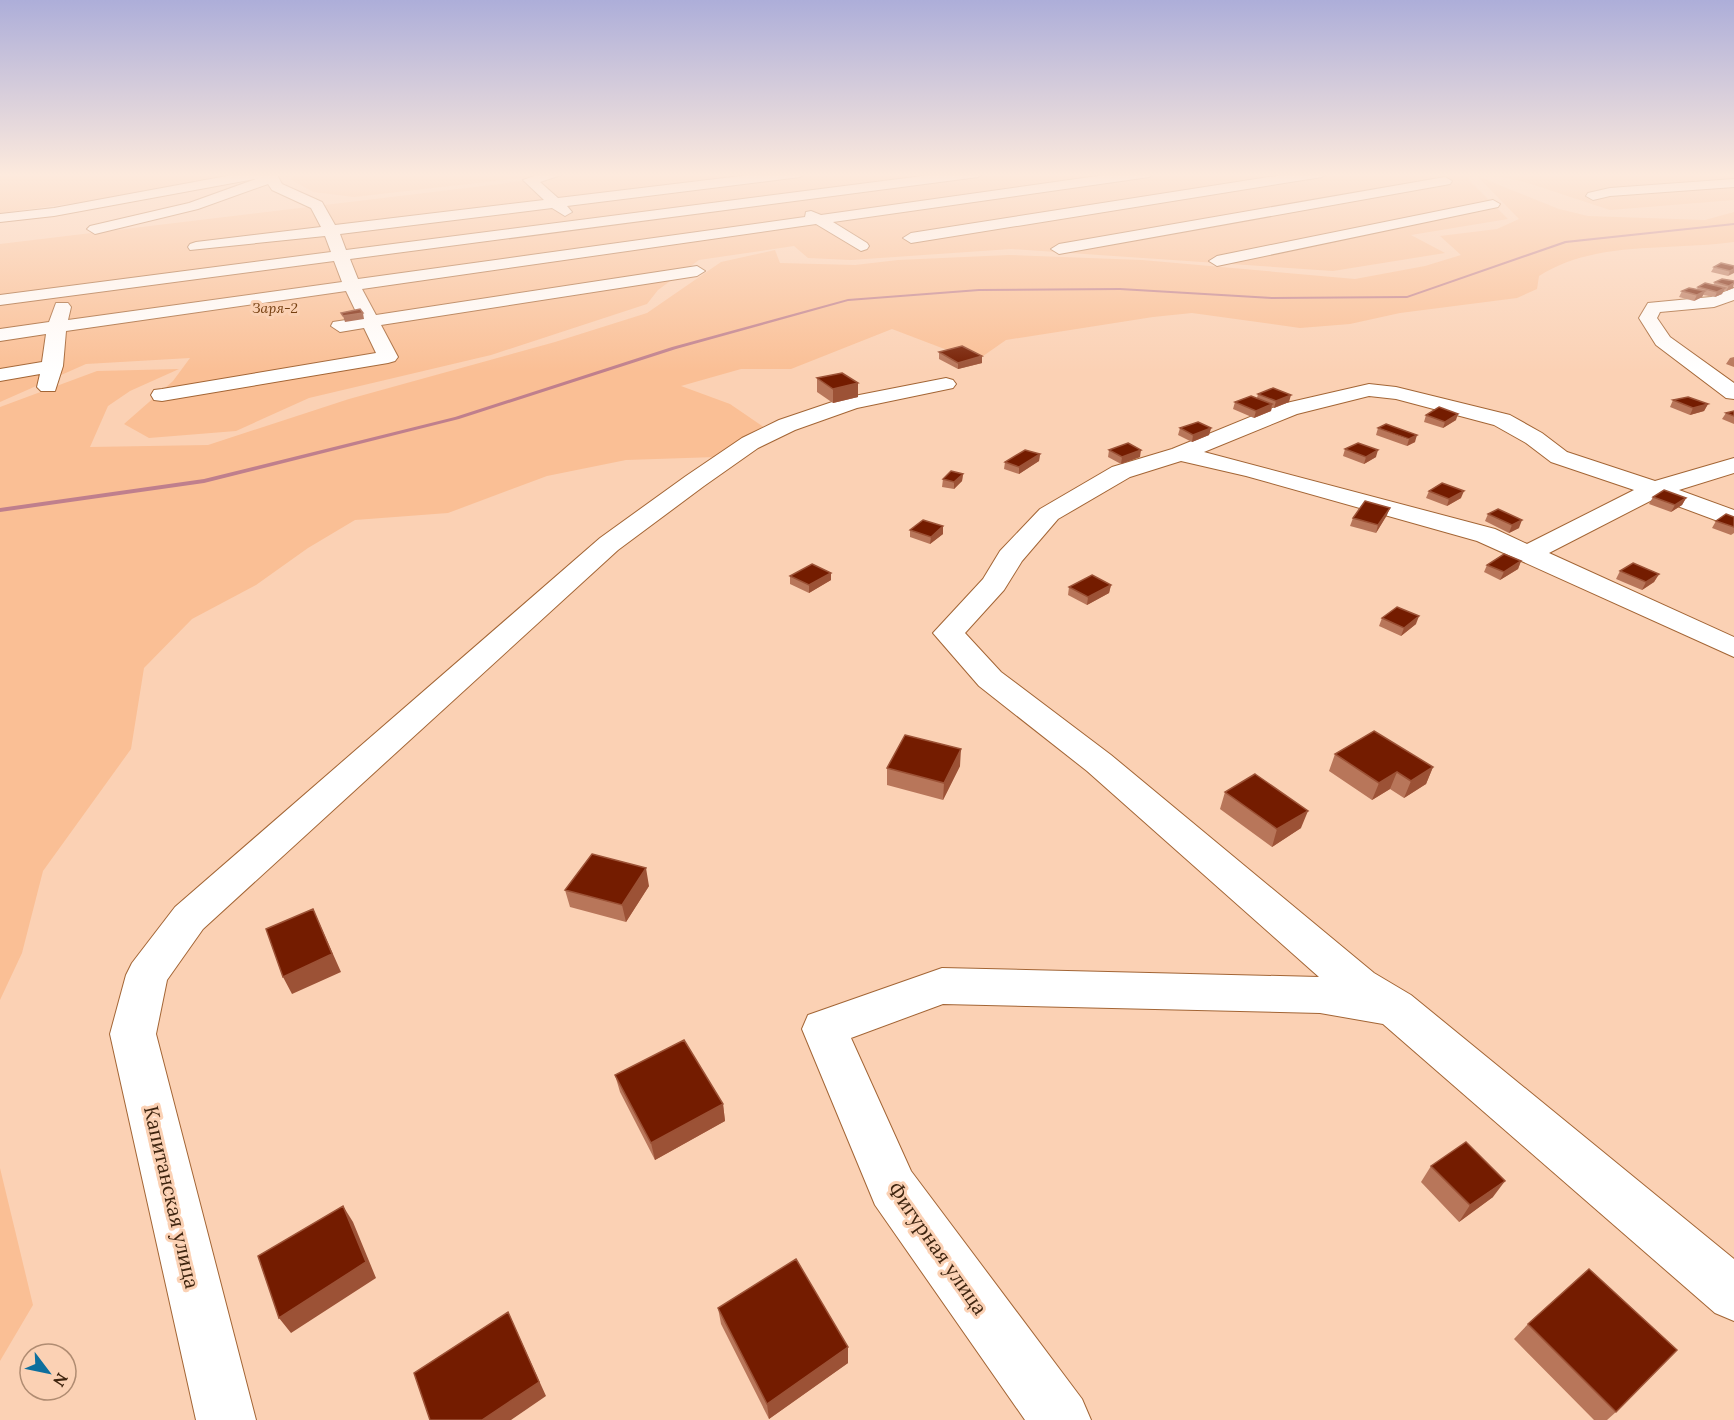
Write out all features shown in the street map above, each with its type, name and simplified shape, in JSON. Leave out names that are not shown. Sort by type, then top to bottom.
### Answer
[{"type":"street","points":[[196,247],[261,239]]},
{"type":"street","points":[[162,395],[388,357],[352,286],[335,239]]},
{"type":"street","points":[[0,300],[474,239]]},
{"type":"street","points":[[538,314],[651,293],[594,239]]},
{"type":"street","points":[[0,335],[682,239]]},
{"type":"street","points":[[850,239],[861,246]]},
{"type":"street","points":[[1059,249],[1112,239]]},
{"type":"street","points":[[1121,239],[1143,251]]},
{"type":"street","points":[[1216,261],[1319,239]]},
{"type":"street","points":[[340,326],[369,319],[697,271]]},
{"type":"street","points":[[48,387],[53,366],[55,327],[67,292]]},
{"type":"street","points":[[1734,293],[1714,302],[1654,307],[1648,318],[1663,341],[1734,393]]},
{"type":"street","points":[[377,339],[435,330]]},
{"type":"street","points":[[0,375],[53,366]]},
{"type":"street","name":"Капитанская улица","points":[[225,1420],[133,1034],[147,975],[189,918],[619,537],[750,443],[787,425],[852,403],[946,384]]},
{"type":"street","points":[[1734,519],[1655,489],[1559,457],[1534,438],[1502,420],[1396,393],[1368,390],[1290,409],[1180,454],[1121,472],[1049,514],[1010,557],[994,584],[948,633],[990,679],[1099,763],[1359,986],[1395,1008],[1734,1294]]},
{"type":"street","points":[[1180,454],[1251,470],[1474,531],[1734,648]]},
{"type":"street","points":[[1527,554],[1655,489],[1734,465]]},
{"type":"street","name":"Фигурная улица","points":[[1061,1420],[893,1188],[824,1029],[942,986],[1320,995],[1395,1008]]},
{"type":"green space","name":"Заря-2","points":[[39,239],[1419,239],[1445,253],[1333,271],[1011,249],[851,260],[808,258],[794,246],[699,260],[658,290],[647,304],[491,355],[309,398],[236,431],[149,438],[124,424],[173,381],[190,358],[86,364],[0,402],[0,244]]},
{"type":"green space","points":[[1444,239],[1734,239],[1734,242],[1710,245],[1634,249],[1584,257],[1539,276],[1537,289],[1517,298],[1400,313],[1350,324],[1300,328],[1192,313],[1006,340],[976,361],[892,329],[791,369],[741,369],[681,386],[730,404],[777,436],[716,457],[626,460],[547,476],[448,513],[355,520],[308,548],[256,585],[192,619],[144,668],[131,749],[43,871],[22,953],[0,1000],[0,407],[97,371],[179,369],[130,391],[108,406],[90,447],[208,445],[349,399],[555,342],[647,313],[721,262],[775,250],[780,263],[855,265],[898,260],[1009,255],[1142,260],[1355,279],[1425,266],[1461,255]]},
{"type":"green space","points":[[0,1168],[33,1305],[0,1361]]},
{"type":"building","points":[[1721,263],[1734,266],[1734,269],[1730,271],[1714,267]]},
{"type":"building","points":[[1722,279],[1734,281],[1734,283],[1729,286],[1715,282]]},
{"type":"building","points":[[1705,283],[1725,288],[1717,292],[1698,287]]},
{"type":"building","points":[[1689,288],[1705,291],[1697,295],[1682,291]]},
{"type":"building","points":[[360,309],[363,313],[343,316],[341,313]]},
{"type":"building","points":[[962,346],[982,356],[958,363],[939,352]]},
{"type":"building","points":[[842,373],[858,383],[833,389],[817,378]]},
{"type":"building","points":[[1273,388],[1291,395],[1276,401],[1258,394]]},
{"type":"building","points":[[1251,396],[1272,404],[1256,411],[1235,402]]},
{"type":"building","points":[[1688,397],[1708,404],[1693,408],[1673,400]]},
{"type":"building","points":[[1439,407],[1458,414],[1445,422],[1426,415]]},
{"type":"building","points":[[1198,422],[1211,428],[1193,435],[1180,428]]},
{"type":"building","points":[[1386,424],[1417,435],[1409,439],[1378,428]]},
{"type":"building","points":[[1128,443],[1141,450],[1122,457],[1109,450]]},
{"type":"building","points":[[1358,443],[1378,450],[1366,457],[1345,449]]},
{"type":"building","points":[[1025,450],[1040,454],[1019,467],[1005,462]]},
{"type":"building","points":[[951,471],[963,474],[954,482],[943,479]]},
{"type":"building","points":[[1442,483],[1464,491],[1449,499],[1429,491]]},
{"type":"building","points":[[1664,490],[1686,498],[1675,505],[1653,497]]},
{"type":"building","points":[[1365,501],[1390,508],[1378,525],[1353,518]]},
{"type":"building","points":[[1498,509],[1522,520],[1512,525],[1488,514]]},
{"type":"building","points":[[1726,514],[1734,517],[1734,527],[1716,521]]},
{"type":"building","points":[[923,520],[943,526],[931,537],[910,530]]},
{"type":"building","points":[[1504,554],[1521,561],[1504,572],[1487,565]]},
{"type":"building","points":[[1633,563],[1659,574],[1646,582],[1620,571]]},
{"type":"building","points":[[812,564],[831,573],[809,585],[790,576]]},
{"type":"building","points":[[1092,575],[1111,585],[1088,597],[1069,587]]},
{"type":"building","points":[[1397,607],[1419,616],[1404,628],[1382,618]]},
{"type":"building","points":[[1374,731],[1433,767],[1411,781],[1397,772],[1379,783],[1335,754]]},
{"type":"building","points":[[905,735],[961,749],[944,783],[887,768]]},
{"type":"building","points":[[1255,774],[1308,811],[1277,829],[1225,792]]},
{"type":"building","points":[[592,854],[646,868],[622,905],[565,890]]},
{"type":"building","points":[[313,909],[332,954],[283,977],[266,929]]},
{"type":"building","points":[[684,1040],[723,1104],[651,1143],[615,1075]]},
{"type":"building","points":[[1466,1142],[1505,1181],[1470,1205],[1431,1166]]},
{"type":"building","points":[[343,1206],[366,1262],[279,1318],[258,1256]]},
{"type":"building","points":[[796,1259],[848,1347],[767,1404],[718,1308]]},
{"type":"building","points":[[1589,1269],[1677,1350],[1616,1412],[1528,1324]]},
{"type":"building","points":[[508,1312],[539,1382],[482,1420],[430,1420],[414,1373]]},
{"type":"waterway","points":[[0,510],[204,481],[457,418],[674,348],[848,300],[979,290],[1120,289],[1272,298],[1407,297],[1565,242],[1591,239]]}]
